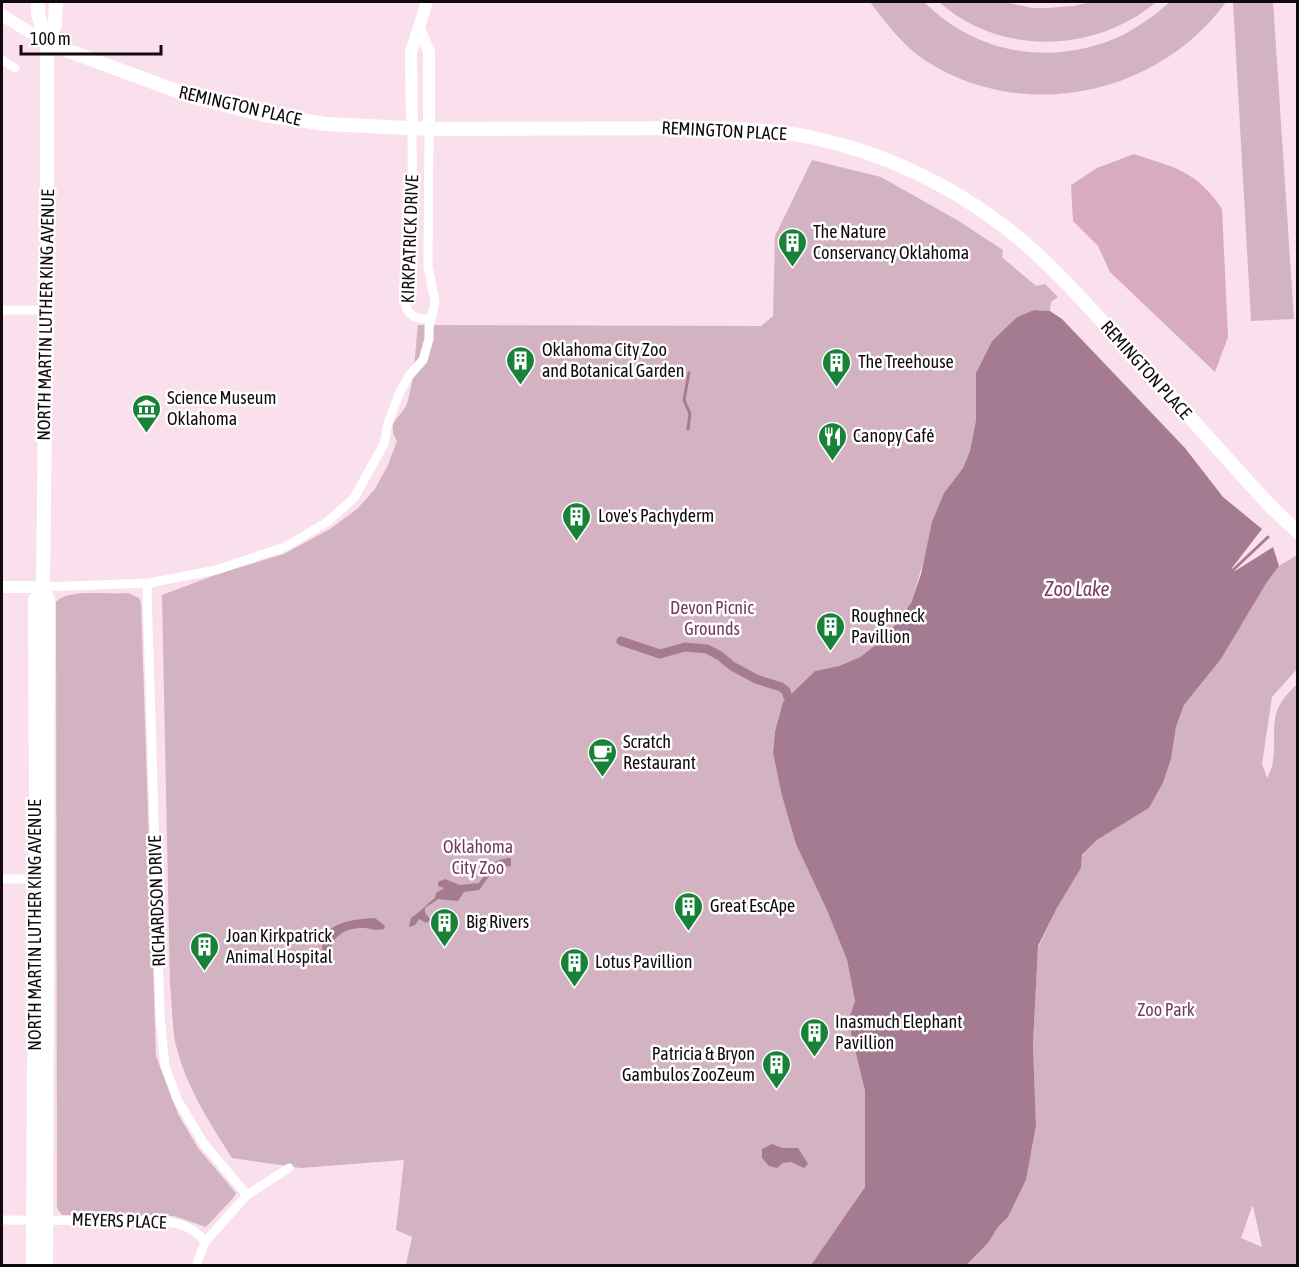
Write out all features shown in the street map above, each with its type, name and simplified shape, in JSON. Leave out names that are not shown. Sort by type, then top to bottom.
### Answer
[{"type":"main road","name":"NORTH MARTIN LUTHER KING AVENUE","points":[[38,2],[38,14],[47,43],[43,586],[48,608],[42,879],[40,1220],[46,1266]]},
{"type":"main road","name":"NORTH MARTIN LUTHER KING AVENUE","points":[[47,43],[55,26],[56,2]]},
{"type":"main road","name":"REMINGTON PLACE","points":[[47,43],[162,87],[208,101],[265,115],[326,124],[412,129],[719,128],[758,130],[819,139],[870,154],[909,170],[968,202],[1005,227],[1039,256],[1076,292],[1276,512],[1298,532]]},
{"type":"main road","name":"NORTH MARTIN LUTHER KING AVENUE","points":[[33,1266],[40,1220]]},
{"type":"street","points":[[412,129],[411,52],[427,2]]},
{"type":"street","points":[[2,15],[47,43]]},
{"type":"street","points":[[419,28],[429,52],[429,129]]},
{"type":"street","points":[[2,60],[15,68]]},
{"type":"street","name":"KIRKPATRICK DRIVE","points":[[412,129],[413,266],[407,283],[406,310],[410,316],[416,318],[431,318],[435,302],[428,266],[429,129]]},
{"type":"street","points":[[2,310],[46,310]]},
{"type":"street","points":[[2,587],[149,583],[216,570],[285,547],[327,522],[354,498],[384,444],[388,423],[400,392],[409,376],[423,360],[429,339],[431,318]]},
{"type":"street","name":"RICHARDSON DRIVE","points":[[149,583],[147,590],[160,1016],[165,1066],[177,1099],[204,1144],[247,1195]]},
{"type":"street","points":[[2,879],[42,879]]},
{"type":"street","points":[[196,1266],[205,1242],[247,1195],[289,1168]]},
{"type":"street","name":"MEYERS PLACE","points":[[2,1220],[165,1221],[180,1224],[199,1233],[205,1242]]},
{"type":"green space","points":[[870,2],[924,2],[944,19],[966,33],[1013,50],[1038,53],[1063,52],[1114,39],[1136,28],[1171,2],[1226,2],[1198,34],[1165,59],[1127,78],[1088,90],[1046,95],[1005,91],[964,80],[926,61],[903,41]]},
{"type":"green space","points":[[939,2],[1005,2],[1032,8],[1046,8],[1074,6],[1090,2],[1156,2],[1132,19],[1105,32],[1076,39],[1047,42],[1018,39],[990,32],[963,20]]},
{"type":"green space","points":[[1233,2],[1273,2],[1294,319],[1251,321]]},
{"type":"green space","name":"Oklahoma City Zoo","points":[[812,160],[881,177],[957,220],[1003,250],[1002,257],[1036,286],[1045,284],[1058,297],[1051,302],[1050,311],[1034,310],[1017,317],[992,341],[976,373],[976,420],[970,451],[963,468],[944,493],[911,603],[886,637],[860,657],[839,666],[815,671],[783,702],[775,731],[773,753],[781,792],[847,960],[855,1001],[848,1021],[865,1091],[865,1187],[811,1265],[406,1265],[412,1237],[396,1230],[404,1160],[301,1168],[232,1158],[206,1116],[184,1072],[175,1041],[170,985],[162,595],[218,574],[284,554],[330,529],[357,509],[375,489],[388,465],[397,441],[393,428],[396,419],[406,406],[410,391],[418,325],[761,326],[773,316],[775,236]]},
{"type":"green space","name":"Zoo Park","points":[[1297,555],[1297,669],[1272,697],[1262,764],[1267,778],[1274,757],[1276,714],[1283,699],[1297,684],[1297,1265],[967,1266],[1008,1217],[1026,1180],[1036,1126],[1033,1045],[1038,948],[1057,908],[1081,868],[1082,856],[1097,840],[1149,808],[1163,783],[1171,759],[1176,727],[1184,705],[1221,659],[1279,566]],"holes":[[[1253,1206],[1262,1247],[1241,1238]]]},
{"type":"green space","points":[[128,593],[139,598],[141,603],[156,1056],[178,1114],[198,1148],[236,1193],[206,1227],[174,1216],[62,1215],[57,1208],[56,602],[70,595]]},
{"type":"shaded area","points":[[1134,154],[1173,167],[1194,178],[1222,209],[1228,337],[1215,372],[1110,272],[1098,246],[1073,221],[1071,185],[1097,168]]},
{"type":"water","name":"Zoo Lake","points":[[1034,310],[1050,311],[1062,319],[1185,448],[1223,497],[1262,529],[1232,571],[1273,547],[1279,566],[1221,659],[1184,705],[1176,727],[1171,759],[1163,783],[1149,808],[1097,840],[1082,855],[1081,868],[1038,946],[1033,1045],[1036,1126],[1026,1180],[1008,1217],[967,1265],[811,1265],[865,1187],[865,1091],[848,1021],[855,1001],[847,960],[827,910],[796,844],[781,792],[773,753],[775,731],[783,702],[815,671],[839,666],[860,657],[886,637],[911,603],[921,574],[932,522],[944,493],[963,468],[970,451],[976,420],[976,373],[992,341],[1017,317]]},
{"type":"water","points":[[511,858],[511,866],[495,868],[479,890],[464,892],[458,901],[438,899],[425,908],[425,913],[431,920],[426,923],[419,919],[415,925],[409,927],[411,918],[444,888],[438,886],[438,882],[445,879],[460,885],[479,883],[495,862]]},
{"type":"water","points":[[375,918],[385,926],[384,929],[358,928],[346,931],[333,942],[330,954],[323,954],[322,944],[330,929],[347,922]]},
{"type":"water","points":[[772,1144],[782,1148],[798,1148],[808,1164],[804,1168],[791,1162],[783,1163],[777,1168],[769,1166],[762,1158],[762,1149]]},
{"type":"waterway","points":[[688,429],[690,414],[684,400],[689,373]]},
{"type":"waterway","points":[[1232,571],[1268,537]]},
{"type":"waterway","points":[[621,641],[660,654],[685,647],[707,649],[756,679],[781,687],[786,691],[788,697]]},
{"type":"place","name":"The Nature Conservancy Oklahoma","points":[[792,268]]},
{"type":"place","name":"Oklahoma City Zoo and Botanical Garden","points":[[521,386]]},
{"type":"place","name":"The Treehouse","points":[[837,388]]},
{"type":"place","name":"Science Museum Oklahoma","points":[[146,434]]},
{"type":"place","name":"Canopy Café","points":[[832,462]]},
{"type":"place","name":"Love's Pachyderm","points":[[577,542]]},
{"type":"place","name":"Roughneck Pavillion","points":[[830,652]]},
{"type":"place","name":"Scratch Restaurant","points":[[602,778]]},
{"type":"place","name":"Great EscApe","points":[[689,932]]},
{"type":"place","name":"Big Rivers","points":[[445,948]]},
{"type":"place","name":"Joan Kirkpatrick Animal Hospital","points":[[205,972]]},
{"type":"place","name":"Lotus Pavillion","points":[[574,988]]},
{"type":"place","name":"Inasmuch Elephant Pavillion","points":[[814,1058]]},
{"type":"place","name":"Patricia & Bryon Gambulos ZooZeum","points":[[776,1090]]},
{"type":"park label","name":"Devon Picnic Grounds","points":[[712,618]]}]
